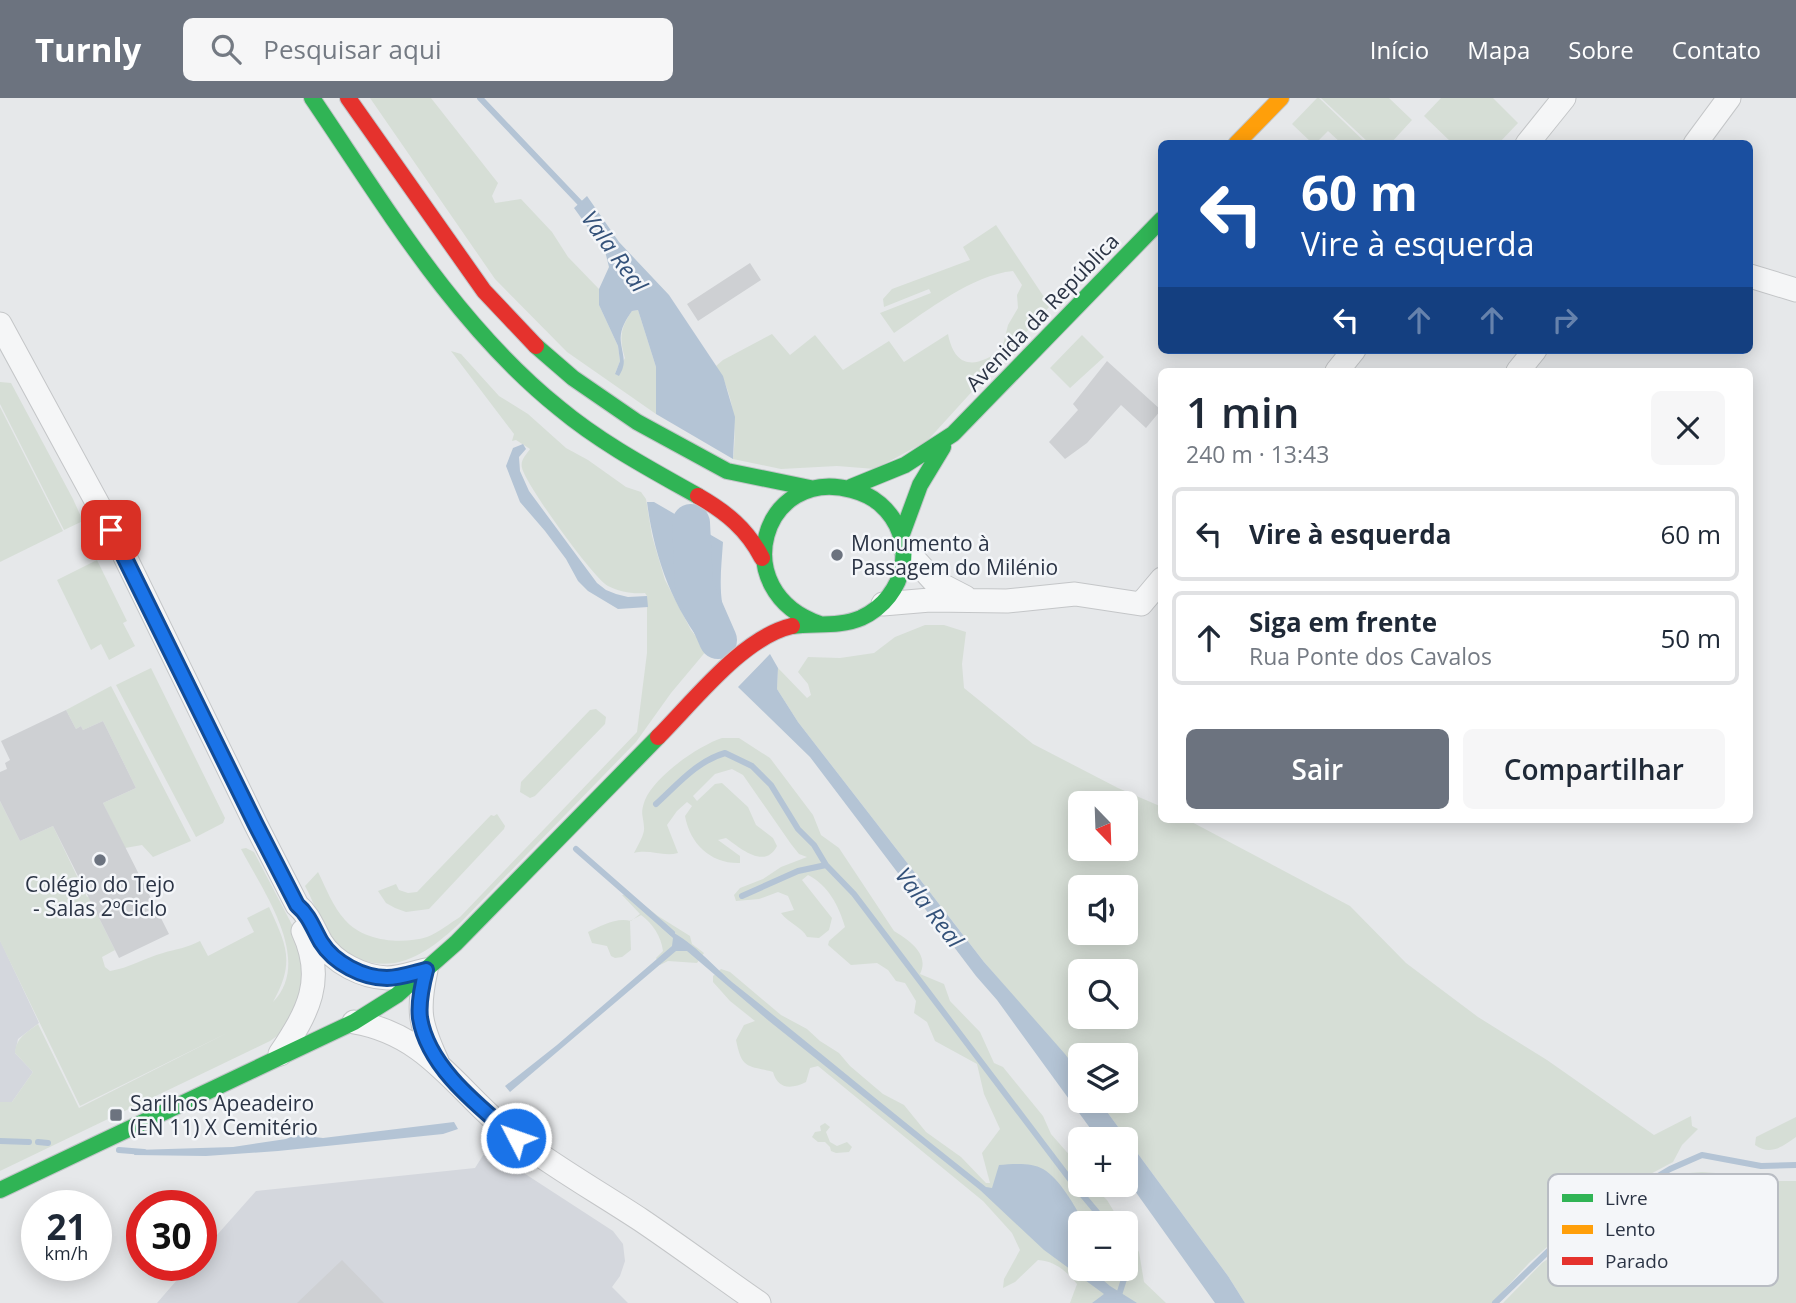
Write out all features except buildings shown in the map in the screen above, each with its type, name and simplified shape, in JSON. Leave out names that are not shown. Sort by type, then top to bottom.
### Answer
[{"type":"main road","points":[[312,98],[425,261],[480,333],[534,386],[580,424],[628,456],[721,509],[736,521],[751,537],[762,558],[767,581],[779,601],[798,616],[820,624]]},
{"type":"main road","points":[[348,98],[484,291],[527,338],[573,378],[636,422],[727,471],[810,488]]},
{"type":"main road","points":[[1240,140],[1281,98]]},
{"type":"main road","name":"Avenida da República","points":[[851,487],[905,467],[930,452],[953,433],[1158,223]]},
{"type":"main road","name":"Avenida da República","points":[[903,542],[920,485],[934,458],[953,433]]},
{"type":"main road","points":[[0,1190],[354,1023],[397,995],[530,869],[747,647],[766,634],[785,627],[843,625],[865,617],[883,604],[896,586],[903,542],[893,518],[875,498],[851,487],[830,484],[810,488],[790,499],[774,515],[765,536],[762,558]]},
{"type":"main road","points":[[764,602],[767,581]]},
{"type":"main road","points":[[747,647],[757,623]]},
{"type":"street","points":[[1530,140],[1564,98]]},
{"type":"street","points":[[1698,140],[1729,98]]},
{"type":"street","points":[[1753,277],[1796,290]]},
{"type":"street","points":[[2,332],[111,530],[297,905],[307,913],[330,953],[347,966],[386,978],[426,970],[420,1000],[421,1019],[437,1061]]},
{"type":"street","points":[[1339,368],[1351,354]]},
{"type":"street","points":[[1520,368],[1532,354]]},
{"type":"street","points":[[903,542],[934,581],[954,593],[978,601]]},
{"type":"street","points":[[883,604],[930,600],[1007,601],[1074,594],[1141,604],[1158,584]]},
{"type":"street","points":[[276,1059],[306,1012],[314,979],[313,957],[296,917],[297,905]]},
{"type":"street","points":[[354,1023],[391,1033],[437,1061],[486,1113],[516,1138],[759,1303]]},
{"type":"shaded area","points":[[370,98],[431,98],[498,183],[492,196],[495,203],[521,199],[552,232],[568,257],[599,289],[599,305],[618,346],[620,361],[615,374],[625,358],[621,339],[623,328],[632,311],[638,310],[656,367],[656,414],[567,352],[495,279]]},
{"type":"shaded area","points":[[1319,98],[1363,140],[1338,140],[1328,131],[1319,140],[1309,140],[1292,124]]},
{"type":"shaded area","points":[[1321,98],[1389,98],[1412,120],[1394,140],[1366,140]]},
{"type":"shaded area","points":[[1441,98],[1493,98],[1518,123],[1502,140],[1449,140],[1424,116]]},
{"type":"shaded area","points":[[996,225],[1050,306],[927,441],[875,469],[837,466],[781,469],[733,459],[733,411],[727,388],[716,366],[772,334],[790,355],[815,335],[843,370],[889,341],[904,362],[948,334],[956,354],[968,362],[984,360],[1002,349],[1008,325],[1018,308],[1017,295],[1022,285],[1013,271],[982,279],[966,287],[894,333],[880,313],[931,293],[929,289],[884,307],[883,299],[892,289],[970,260],[963,247]]},
{"type":"shaded area","points":[[1082,335],[1104,357],[1070,388],[1050,368]]},
{"type":"shaded area","points":[[451,351],[461,354],[499,396],[528,414],[566,448],[626,487],[641,492],[646,499],[652,536],[665,580],[691,630],[707,650],[671,693],[636,742],[461,922],[438,942],[414,957],[387,964],[372,963],[342,950],[327,931],[305,886],[318,872],[341,915],[362,933],[394,941],[427,937],[460,917],[637,732],[647,653],[647,596],[645,593],[626,592],[608,586],[589,567],[526,478],[522,463],[530,449],[516,440],[512,441],[514,434]]},
{"type":"shaded area","points":[[0,382],[11,383],[83,521],[64,530],[0,404]]},
{"type":"shaded area","points":[[0,407],[63,531],[0,562]]},
{"type":"shaded area","points":[[97,560],[127,621],[123,623],[135,646],[109,660],[101,644],[91,650],[57,580]]},
{"type":"shaded area","points":[[925,625],[944,625],[966,632],[962,664],[964,688],[1033,744],[1125,791],[1068,791],[1068,861],[1138,861],[1138,797],[1158,805],[1158,823],[1194,823],[1350,906],[1406,963],[1478,1017],[1547,1060],[1654,1135],[1691,1116],[1692,1126],[1698,1129],[1682,1145],[1673,1162],[1650,1174],[1548,1174],[1548,1246],[1492,1303],[1245,1303],[1138,1154],[1138,1127],[1118,1127],[1108,1113],[1138,1113],[1138,1043],[1068,1043],[1068,1060],[984,962],[798,722],[777,689],[778,668],[807,698],[811,695],[808,684],[798,672],[808,657],[840,658],[874,653],[895,637]]},
{"type":"shaded area","points":[[151,668],[225,818],[223,823],[196,837],[116,685]]},
{"type":"shaded area","points":[[111,686],[191,841],[153,857],[142,845],[125,848],[103,803],[136,788],[103,721],[83,730],[81,726],[76,729],[66,710]]},
{"type":"shaded area","points":[[596,709],[606,717],[605,724],[535,796],[530,798],[520,792],[521,782],[590,710]]},
{"type":"shaded area","points":[[722,738],[739,738],[770,758],[813,815],[821,835],[839,848],[894,931],[916,948],[922,960],[920,974],[944,984],[950,1001],[980,1032],[994,1063],[1003,1067],[1043,1116],[1051,1134],[1068,1153],[1068,1197],[1104,1197],[1107,1200],[1114,1211],[1068,1211],[1068,1274],[1050,1262],[1038,1260],[1015,1282],[1003,1288],[1004,1279],[1020,1250],[1012,1233],[983,1201],[818,1066],[810,1068],[806,1082],[786,1086],[778,1082],[773,1072],[743,1061],[736,1040],[744,1025],[755,1021],[730,1001],[713,982],[713,976],[721,969],[730,972],[781,1015],[807,1029],[839,1053],[883,1094],[904,1105],[926,1132],[961,1157],[986,1183],[990,1183],[982,1153],[1000,1129],[984,1094],[977,1064],[935,1041],[927,1022],[914,1013],[916,1001],[905,983],[896,981],[888,970],[877,963],[851,965],[828,945],[845,927],[840,911],[827,890],[808,875],[802,880],[832,918],[829,930],[819,938],[807,937],[781,913],[794,910],[788,896],[778,892],[759,899],[736,901],[734,895],[740,888],[807,857],[799,854],[791,844],[743,775],[732,769],[715,774],[693,796],[697,801],[715,784],[722,783],[748,807],[756,825],[773,838],[777,846],[772,853],[759,857],[752,855],[726,838],[718,840],[740,856],[740,863],[711,856],[697,843],[688,826],[685,816],[692,806],[687,802],[667,825],[678,853],[634,853],[643,833],[643,808],[650,791],[678,763]]},
{"type":"shaded area","points":[[0,801],[20,841],[53,826],[87,897],[92,895],[96,912],[115,950],[102,957],[105,967],[110,971],[200,941],[208,956],[254,932],[247,918],[269,907],[286,954],[284,976],[273,1002],[284,985],[288,966],[286,946],[271,904],[241,849],[254,852],[300,940],[304,986],[284,1031],[270,1041],[0,1171],[0,1102],[12,1102],[33,1072],[15,1053],[20,1040],[38,1024],[79,1108],[227,1033],[80,1106],[0,941]]},
{"type":"shaded area","points":[[497,814],[505,826],[504,829],[429,909],[406,912],[386,903],[378,891],[396,884],[399,890],[417,892],[491,815]]},
{"type":"shaded area","points":[[630,894],[690,936],[692,944],[704,953],[697,963],[668,961],[660,965],[656,958],[663,951],[658,935],[641,915],[633,919],[640,914],[622,895]]},
{"type":"shaded area","points":[[614,921],[630,921],[631,950],[622,957],[615,958],[611,956],[607,946],[592,943],[588,932]]},
{"type":"shaded area","points":[[0,940],[39,1023],[18,1039],[15,1053],[33,1072],[12,1102],[0,1102]]},
{"type":"shaded area","points":[[1796,1117],[1796,1137],[1791,1141],[1771,1150],[1755,1145],[1756,1137]]},
{"type":"shaded area","points":[[825,1123],[830,1127],[826,1132],[830,1142],[837,1146],[847,1142],[852,1147],[849,1152],[831,1151],[825,1142],[818,1142],[812,1137],[815,1132],[821,1131],[820,1126]]},
{"type":"shaded area","points":[[487,1149],[613,1231],[623,1244],[625,1261],[620,1276],[612,1287],[628,1303],[157,1303],[176,1281],[217,1281],[217,1235],[256,1191],[475,1168]]},
{"type":"shaded area","points":[[1702,1172],[1729,1174],[1686,1174]]},
{"type":"shaded area","points":[[1778,1181],[1796,1181],[1796,1303],[1503,1303],[1548,1259],[1548,1286],[1778,1286]]},
{"type":"shaded area","points":[[1138,1250],[1144,1282],[1166,1303],[1070,1303],[1077,1284],[1074,1281],[1138,1281]]},
{"type":"water","points":[[587,196],[619,242],[669,295],[723,376],[735,417],[733,459],[656,414],[656,367],[638,310],[632,311],[623,326],[621,339],[624,364],[619,376],[615,374],[620,361],[618,346],[599,305],[599,289],[609,267],[605,251],[574,208]]},
{"type":"water","points":[[523,444],[526,449],[519,457],[520,471],[529,491],[597,583],[616,594],[628,597],[647,596],[648,607],[618,609],[588,591],[578,581],[566,559],[520,502],[506,466],[513,448]]},
{"type":"water","points":[[647,502],[654,502],[723,542],[721,596],[729,628],[707,650],[674,599],[666,580],[654,542]]},
{"type":"water","points":[[770,654],[778,668],[777,689],[798,722],[984,962],[1068,1058],[1068,1098],[997,1000],[810,757],[738,687]]},
{"type":"water","points":[[661,927],[692,945],[737,986],[986,1187],[992,1188],[999,1165],[1033,1165],[1049,1173],[1077,1211],[1068,1211],[1068,1268],[1044,1250],[980,1190],[769,1021],[687,951],[676,951],[510,1092],[505,1086],[672,946],[673,938]]},
{"type":"water","points":[[1079,1113],[1108,1113],[1118,1127],[1089,1127]]},
{"type":"water","points":[[454,1122],[458,1129],[443,1134],[206,1156],[134,1155],[136,1150],[233,1147],[296,1135],[323,1138]]},
{"type":"water","points":[[1138,1154],[1245,1303],[1215,1303],[1138,1195]]},
{"type":"water","points":[[1086,1281],[1104,1281],[1137,1303],[1092,1303],[1104,1294]]},
{"type":"waterway","name":"Vala Real","points":[[480,98],[580,203]]},
{"type":"waterway","name":"Vala Real","points":[[691,523],[694,585],[718,640]]},
{"type":"waterway","points":[[656,804],[696,768],[725,753],[752,766],[771,785],[798,829],[814,845],[826,865]]},
{"type":"waterway","points":[[576,849],[672,933]]},
{"type":"waterway","points":[[742,896],[798,871],[826,865],[854,894],[1096,1211]]},
{"type":"waterway","points":[[0,1141],[29,1142]]},
{"type":"waterway","points":[[38,1142],[48,1143]]},
{"type":"waterway","points":[[119,1150],[144,1152]]},
{"type":"waterway","points":[[1662,1174],[1702,1155],[1761,1166],[1796,1165]]},
{"type":"waterway","points":[[1495,1303],[1548,1252]]},
{"type":"waterway","points":[[1118,1298],[1123,1281]]},
{"type":"traffic: fast","points":[[312,98],[424,262],[487,339],[522,375],[575,421],[626,455],[698,496]]},
{"type":"traffic: fast","points":[[851,487],[905,465],[953,434],[1158,223]]},
{"type":"traffic: fast","points":[[536,346],[573,378],[637,422],[727,471],[810,488]]},
{"type":"traffic: fast","points":[[902,534],[920,485],[943,447]]},
{"type":"traffic: fast","points":[[792,626],[836,624],[861,618],[877,608],[898,582],[903,549],[900,533],[880,504],[867,495],[852,490],[821,487],[796,496],[777,513],[767,535],[764,561],[772,586],[790,608],[820,624]]},
{"type":"traffic: fast","points":[[0,1190],[354,1022],[397,995],[456,943],[658,737]]},
{"type":"traffic: slow","points":[[1240,140],[1281,98]]},
{"type":"traffic: jam","points":[[348,98],[484,291],[536,346]]},
{"type":"traffic: jam","points":[[698,496],[735,522],[750,538],[762,558]]},
{"type":"traffic: jam","points":[[658,737],[738,656],[774,632],[792,626]]},
{"type":"place","name":"Monumento à Passagem do Milénio","points":[[837,555]]},
{"type":"place","name":"Colégio do Tejo - Salas 2ºCiclo","points":[[100,860]]},
{"type":"place","name":"Sarilhos Apeadeiro (EN 11) X Cemitério","points":[[116,1115]]},
{"type":"route","points":[[111,530],[256,825],[297,905],[307,913],[322,943],[347,966],[373,976],[386,978],[426,970],[420,1000],[421,1019],[425,1036],[437,1061],[486,1113],[516,1138]]}]
